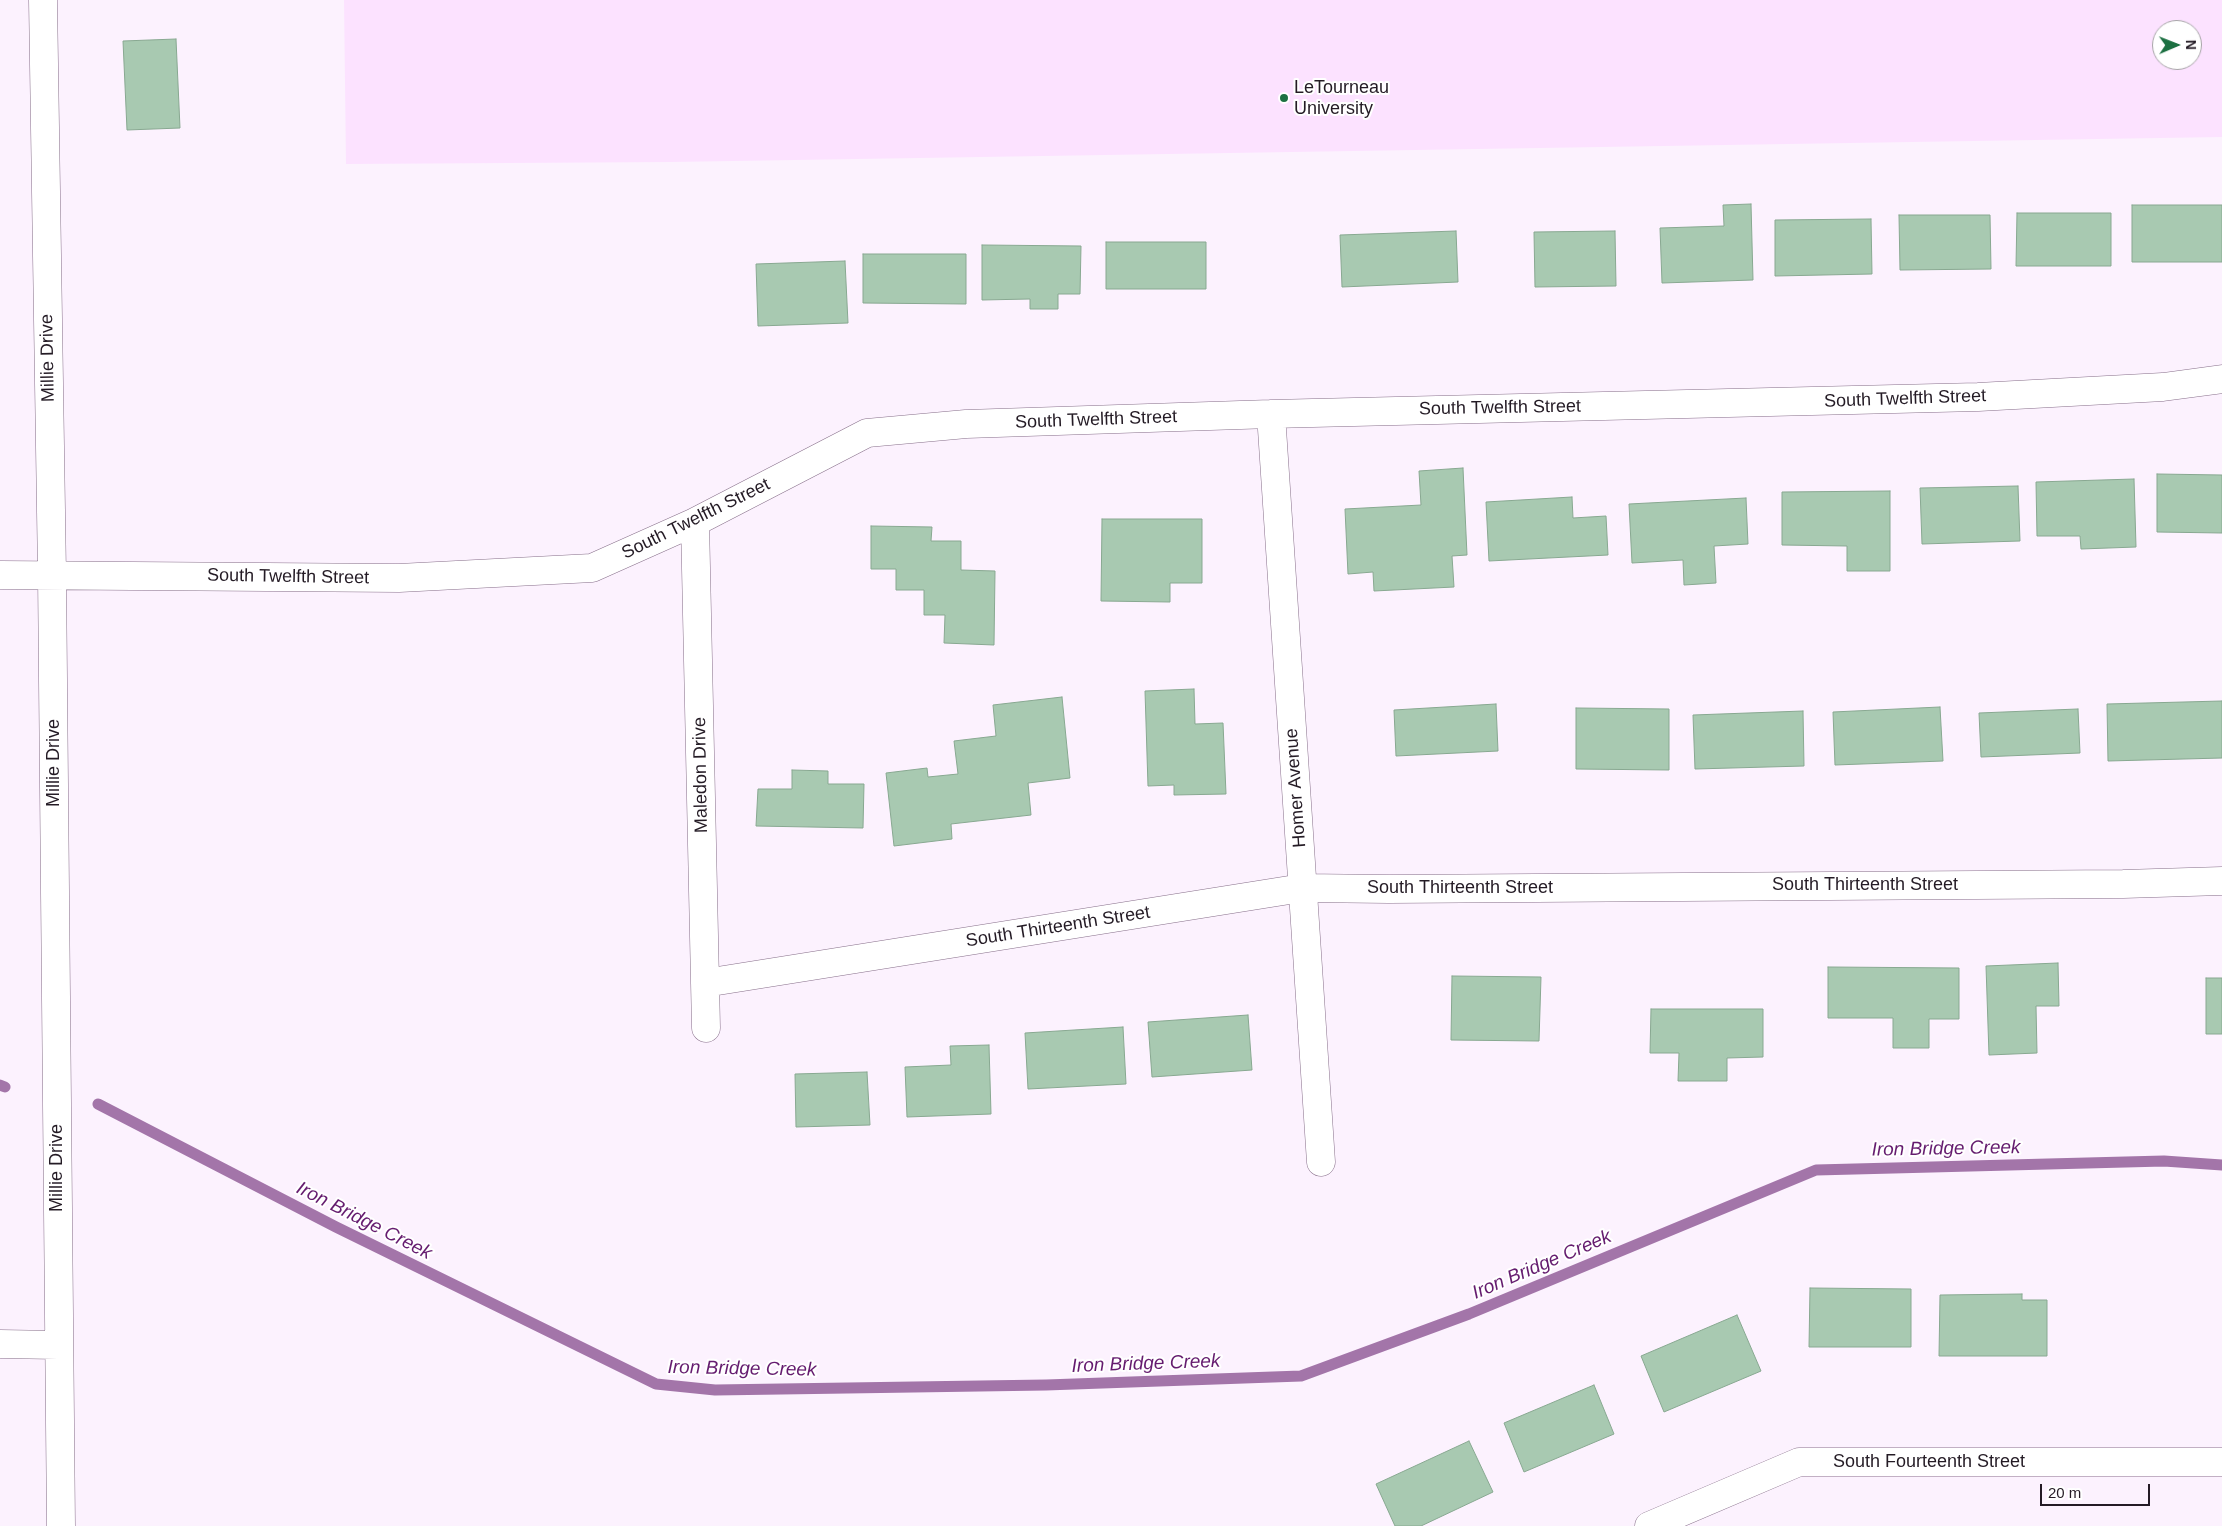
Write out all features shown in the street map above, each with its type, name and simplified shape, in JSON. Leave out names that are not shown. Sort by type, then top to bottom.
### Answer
[{"type":"street","name":"Millie Drive","points":[[43,0],[52,574],[61,1526]]},
{"type":"street","name":"South Twelfth Street","points":[[0,575],[399,578],[592,568],[695,522],[867,433],[966,424],[1271,414],[1978,397],[2163,387],[2222,379]]},
{"type":"street","name":"Homer Avenue","points":[[1271,414],[1321,1162]]},
{"type":"street","name":"Maledon Drive","points":[[695,522],[706,1028]]},
{"type":"street","name":"South Thirteenth Street","points":[[705,983],[1302,888],[1409,889],[2114,884],[2222,881]]},
{"type":"street","points":[[0,1344],[58,1345]]},
{"type":"street","name":"South Fourteenth Street","points":[[1649,1526],[1695,1517],[1799,1462],[2222,1462]]},
{"type":"shaded area","name":"LeTourneau University","points":[[344,0],[2222,0],[2222,137],[671,162],[346,164]]},
{"type":"building","points":[[176,39],[180,128],[127,130],[123,41]]},
{"type":"building","points":[[1751,204],[1753,280],[1662,283],[1660,228],[1724,226],[1723,205]]},
{"type":"building","points":[[2132,205],[2222,205],[2222,262],[2132,262]]},
{"type":"building","points":[[2017,213],[2111,213],[2111,266],[2016,266]]},
{"type":"building","points":[[1899,215],[1990,215],[1991,269],[1900,270]]},
{"type":"building","points":[[1871,219],[1872,274],[1775,276],[1775,220]]},
{"type":"building","points":[[1456,231],[1458,282],[1342,287],[1340,235]]},
{"type":"building","points":[[1615,231],[1616,286],[1535,287],[1534,232]]},
{"type":"building","points":[[1106,242],[1206,242],[1206,289],[1106,289]]},
{"type":"building","points":[[982,245],[1081,246],[1080,294],[1058,294],[1058,309],[1030,309],[1030,299],[982,300]]},
{"type":"building","points":[[863,254],[966,254],[966,304],[863,303]]},
{"type":"building","points":[[845,261],[848,323],[758,326],[756,264]]},
{"type":"building","points":[[1463,468],[1467,555],[1452,556],[1454,587],[1374,591],[1373,572],[1348,574],[1345,509],[1421,505],[1419,471]]},
{"type":"building","points":[[2157,474],[2222,475],[2222,533],[2157,532]]},
{"type":"building","points":[[2134,479],[2136,547],[2081,549],[2080,536],[2037,536],[2036,482]]},
{"type":"building","points":[[2018,486],[2020,541],[1922,544],[1920,488]]},
{"type":"building","points":[[1890,491],[1890,571],[1847,571],[1847,546],[1782,545],[1782,492]]},
{"type":"building","points":[[1572,497],[1573,518],[1606,516],[1608,555],[1489,561],[1486,502]]},
{"type":"building","points":[[1746,498],[1748,544],[1714,546],[1716,583],[1684,585],[1683,560],[1632,563],[1629,504]]},
{"type":"building","points":[[1102,519],[1202,519],[1202,583],[1170,583],[1170,602],[1101,601]]},
{"type":"building","points":[[871,526],[932,527],[931,541],[961,541],[961,570],[995,571],[994,645],[944,643],[945,615],[924,615],[924,590],[896,590],[896,569],[871,569]]},
{"type":"building","points":[[1194,689],[1195,724],[1223,723],[1226,794],[1174,795],[1174,785],[1148,786],[1145,691]]},
{"type":"building","points":[[1062,697],[1070,778],[1028,783],[1031,815],[951,824],[952,839],[894,846],[886,773],[927,768],[928,777],[958,774],[954,741],[996,736],[993,705]]},
{"type":"building","points":[[2222,701],[2222,758],[2108,761],[2107,704]]},
{"type":"building","points":[[1496,704],[1498,751],[1396,756],[1394,710]]},
{"type":"building","points":[[1940,707],[1943,761],[1835,765],[1833,712]]},
{"type":"building","points":[[1576,708],[1669,709],[1669,770],[1576,769]]},
{"type":"building","points":[[2078,709],[2080,753],[1981,757],[1979,713]]},
{"type":"building","points":[[1803,711],[1804,766],[1695,769],[1693,715]]},
{"type":"building","points":[[792,770],[828,771],[828,784],[864,784],[863,828],[756,826],[758,789],[792,789]]},
{"type":"building","points":[[2058,963],[2059,1006],[2036,1006],[2037,1053],[1989,1055],[1986,966]]},
{"type":"building","points":[[1828,967],[1959,968],[1959,1019],[1929,1019],[1929,1048],[1893,1048],[1893,1018],[1828,1018]]},
{"type":"building","points":[[1452,976],[1541,977],[1539,1041],[1451,1040]]},
{"type":"building","points":[[2206,978],[2222,978],[2222,1034],[2206,1034]]},
{"type":"building","points":[[1651,1009],[1763,1009],[1763,1057],[1727,1058],[1727,1081],[1678,1081],[1679,1053],[1650,1053]]},
{"type":"building","points":[[1248,1015],[1252,1070],[1152,1077],[1148,1022]]},
{"type":"building","points":[[1123,1027],[1126,1084],[1028,1089],[1025,1033]]},
{"type":"building","points":[[989,1045],[991,1114],[907,1117],[905,1067],[951,1065],[950,1046]]},
{"type":"building","points":[[867,1072],[870,1125],[796,1127],[795,1074]]},
{"type":"building","points":[[1810,1288],[1911,1289],[1911,1347],[1809,1347]]},
{"type":"building","points":[[2022,1294],[2022,1300],[2047,1300],[2047,1356],[1939,1356],[1940,1295]]},
{"type":"building","points":[[1737,1315],[1761,1371],[1664,1412],[1641,1356]]},
{"type":"building","points":[[1594,1385],[1614,1434],[1524,1472],[1504,1423]]},
{"type":"building","points":[[1469,1441],[1493,1492],[1421,1526],[1395,1526],[1376,1484]]},
{"type":"waterway","name":"Iron Bridge Creek","points":[[0,1085],[5,1087]]},
{"type":"waterway","name":"Iron Bridge Creek","points":[[98,1104],[336,1227],[656,1384],[715,1390],[1046,1385],[1301,1376],[1469,1314],[1816,1170],[2164,1161],[2222,1165]]},
{"type":"place","name":"LeTourneau University","points":[[1284,98]]}]
